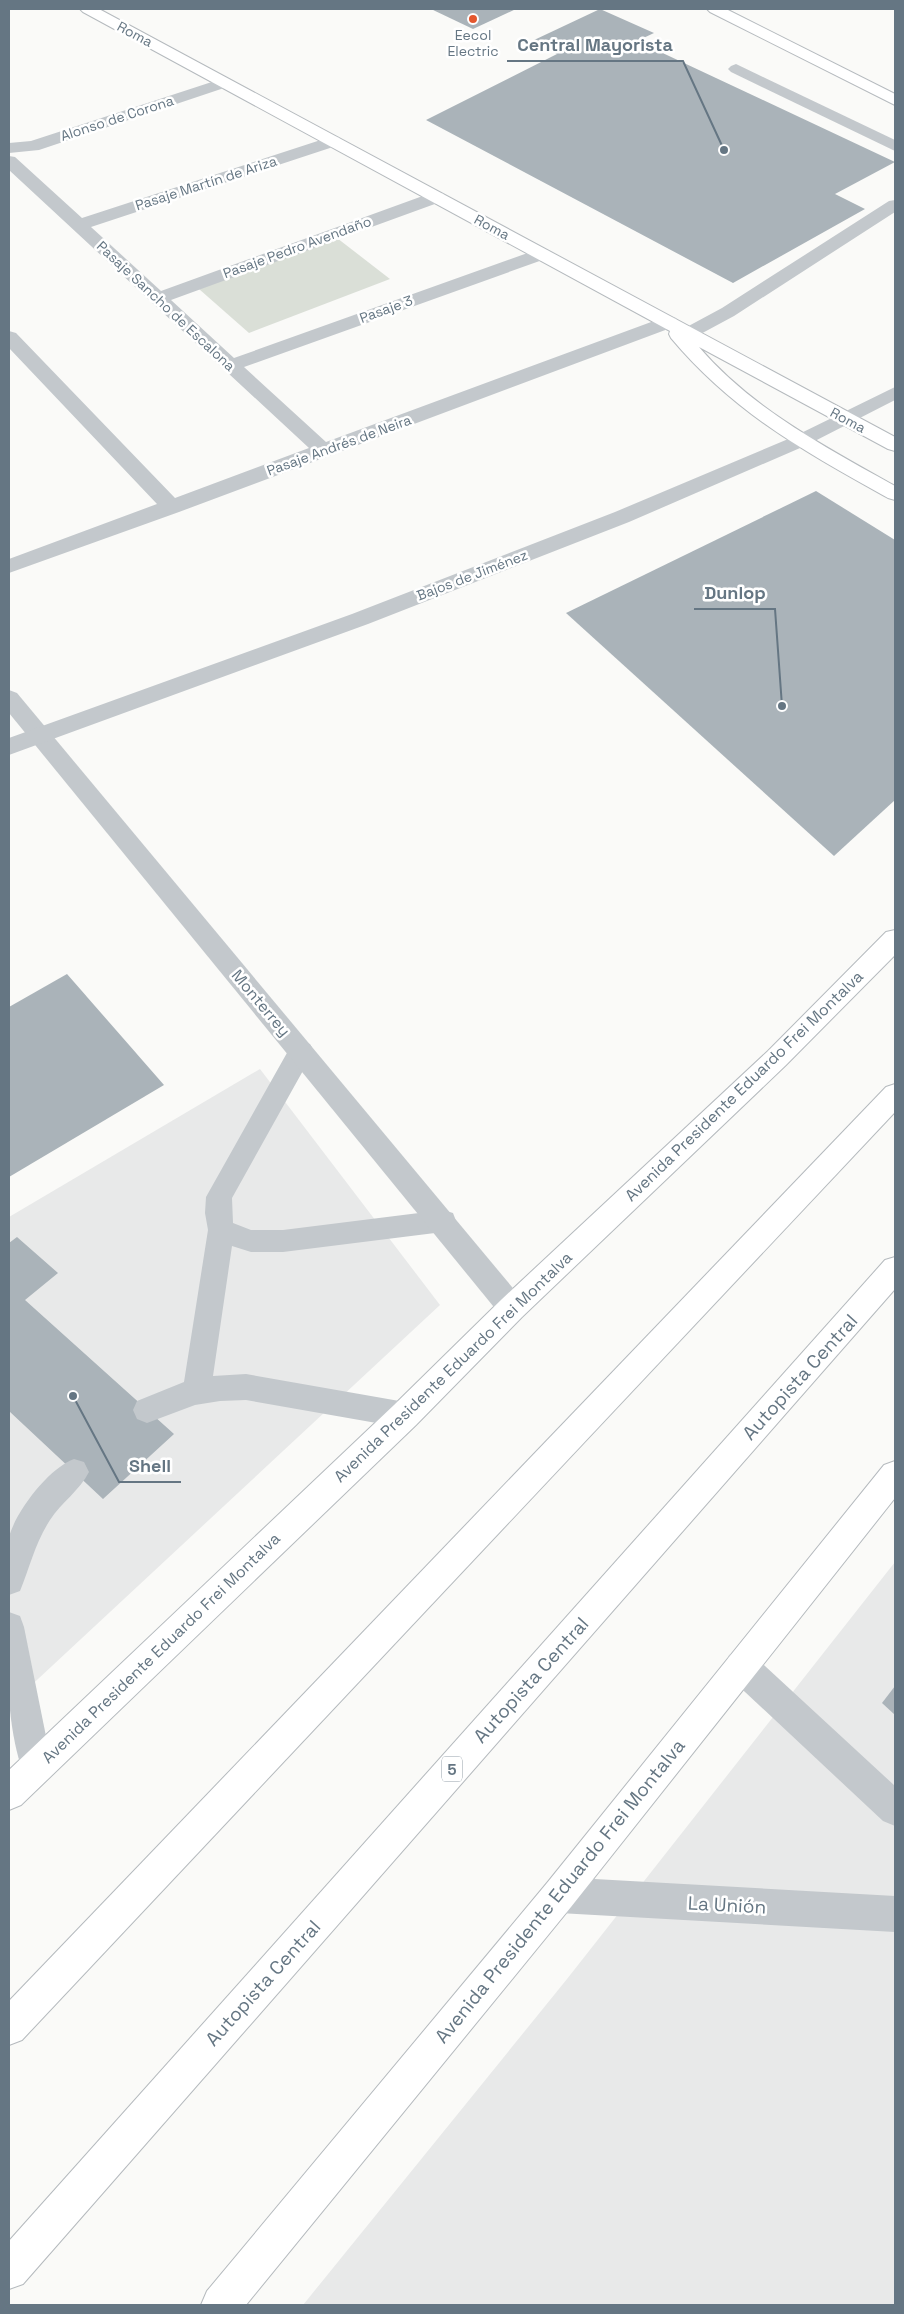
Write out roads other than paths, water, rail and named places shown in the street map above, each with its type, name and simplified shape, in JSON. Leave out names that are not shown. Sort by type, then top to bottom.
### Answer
[{"type":"main road","name":"Roma","points":[[88,9],[895,445]]},
{"type":"main road","points":[[715,9],[895,100]]},
{"type":"main road","points":[[669,322],[688,348],[713,374],[754,409],[800,441],[895,494]]},
{"type":"main road","name":"Avenida Presidente Eduardo Frei Montalva","points":[[9,1793],[405,1415],[512,1308],[777,1058],[895,939]]},
{"type":"main road","points":[[9,2027],[895,1095]]},
{"type":"main road","name":"Autopista Central","points":[[9,2270],[895,1269]]},
{"type":"main road","name":"Avenida Presidente Eduardo Frei Montalva","points":[[220,2305],[559,1895],[895,1475]]},
{"type":"street","name":"Alonso de Corona","points":[[9,148],[33,146],[224,82]]},
{"type":"street","name":"Pasaje Martín de Ariza","points":[[79,225],[333,141]]},
{"type":"street","name":"Pasaje Sancho de Escalona","points":[[9,161],[324,451]]},
{"type":"street","name":"Pasaje Pedro Avendaño","points":[[158,298],[436,197]]},
{"type":"street","name":"Pasaje 3","points":[[231,365],[542,254]]},
{"type":"street","name":"Pasaje Andrés de Neira","points":[[9,566],[669,322]]},
{"type":"street","points":[[9,337],[172,506]]},
{"type":"street","name":"Bajos de Jiménez","points":[[9,747],[360,619],[622,517],[800,441],[895,393]]},
{"type":"street","name":"Monterrey","points":[[9,698],[512,1308]]},
{"type":"street","points":[[741,1666],[895,1809]]},
{"type":"street","name":"La Unión","points":[[559,1895],[895,1914]]},
{"type":"lane","points":[[736,69],[895,146]]},
{"type":"lane","points":[[689,333],[728,312],[895,206]]},
{"type":"lane","points":[[197,1390],[221,1230],[218,1213],[219,1197],[301,1051]]},
{"type":"lane","points":[[221,1230],[251,1241],[283,1242],[443,1222]]},
{"type":"lane","points":[[147,1410],[169,1398],[197,1390],[246,1387],[405,1415]]},
{"type":"lane","points":[[9,1581],[16,1555],[27,1529],[52,1491],[74,1472]]},
{"type":"lane","points":[[9,1627],[36,1766]]},
{"type":"place","name":"Eecol Electric","points":[[473,19]]},
{"type":"place","name":"Central Mayorista","points":[[724,150]]},
{"type":"place","name":"Dunlop","points":[[782,706]]},
{"type":"place","name":"Shell","points":[[73,1396]]}]
